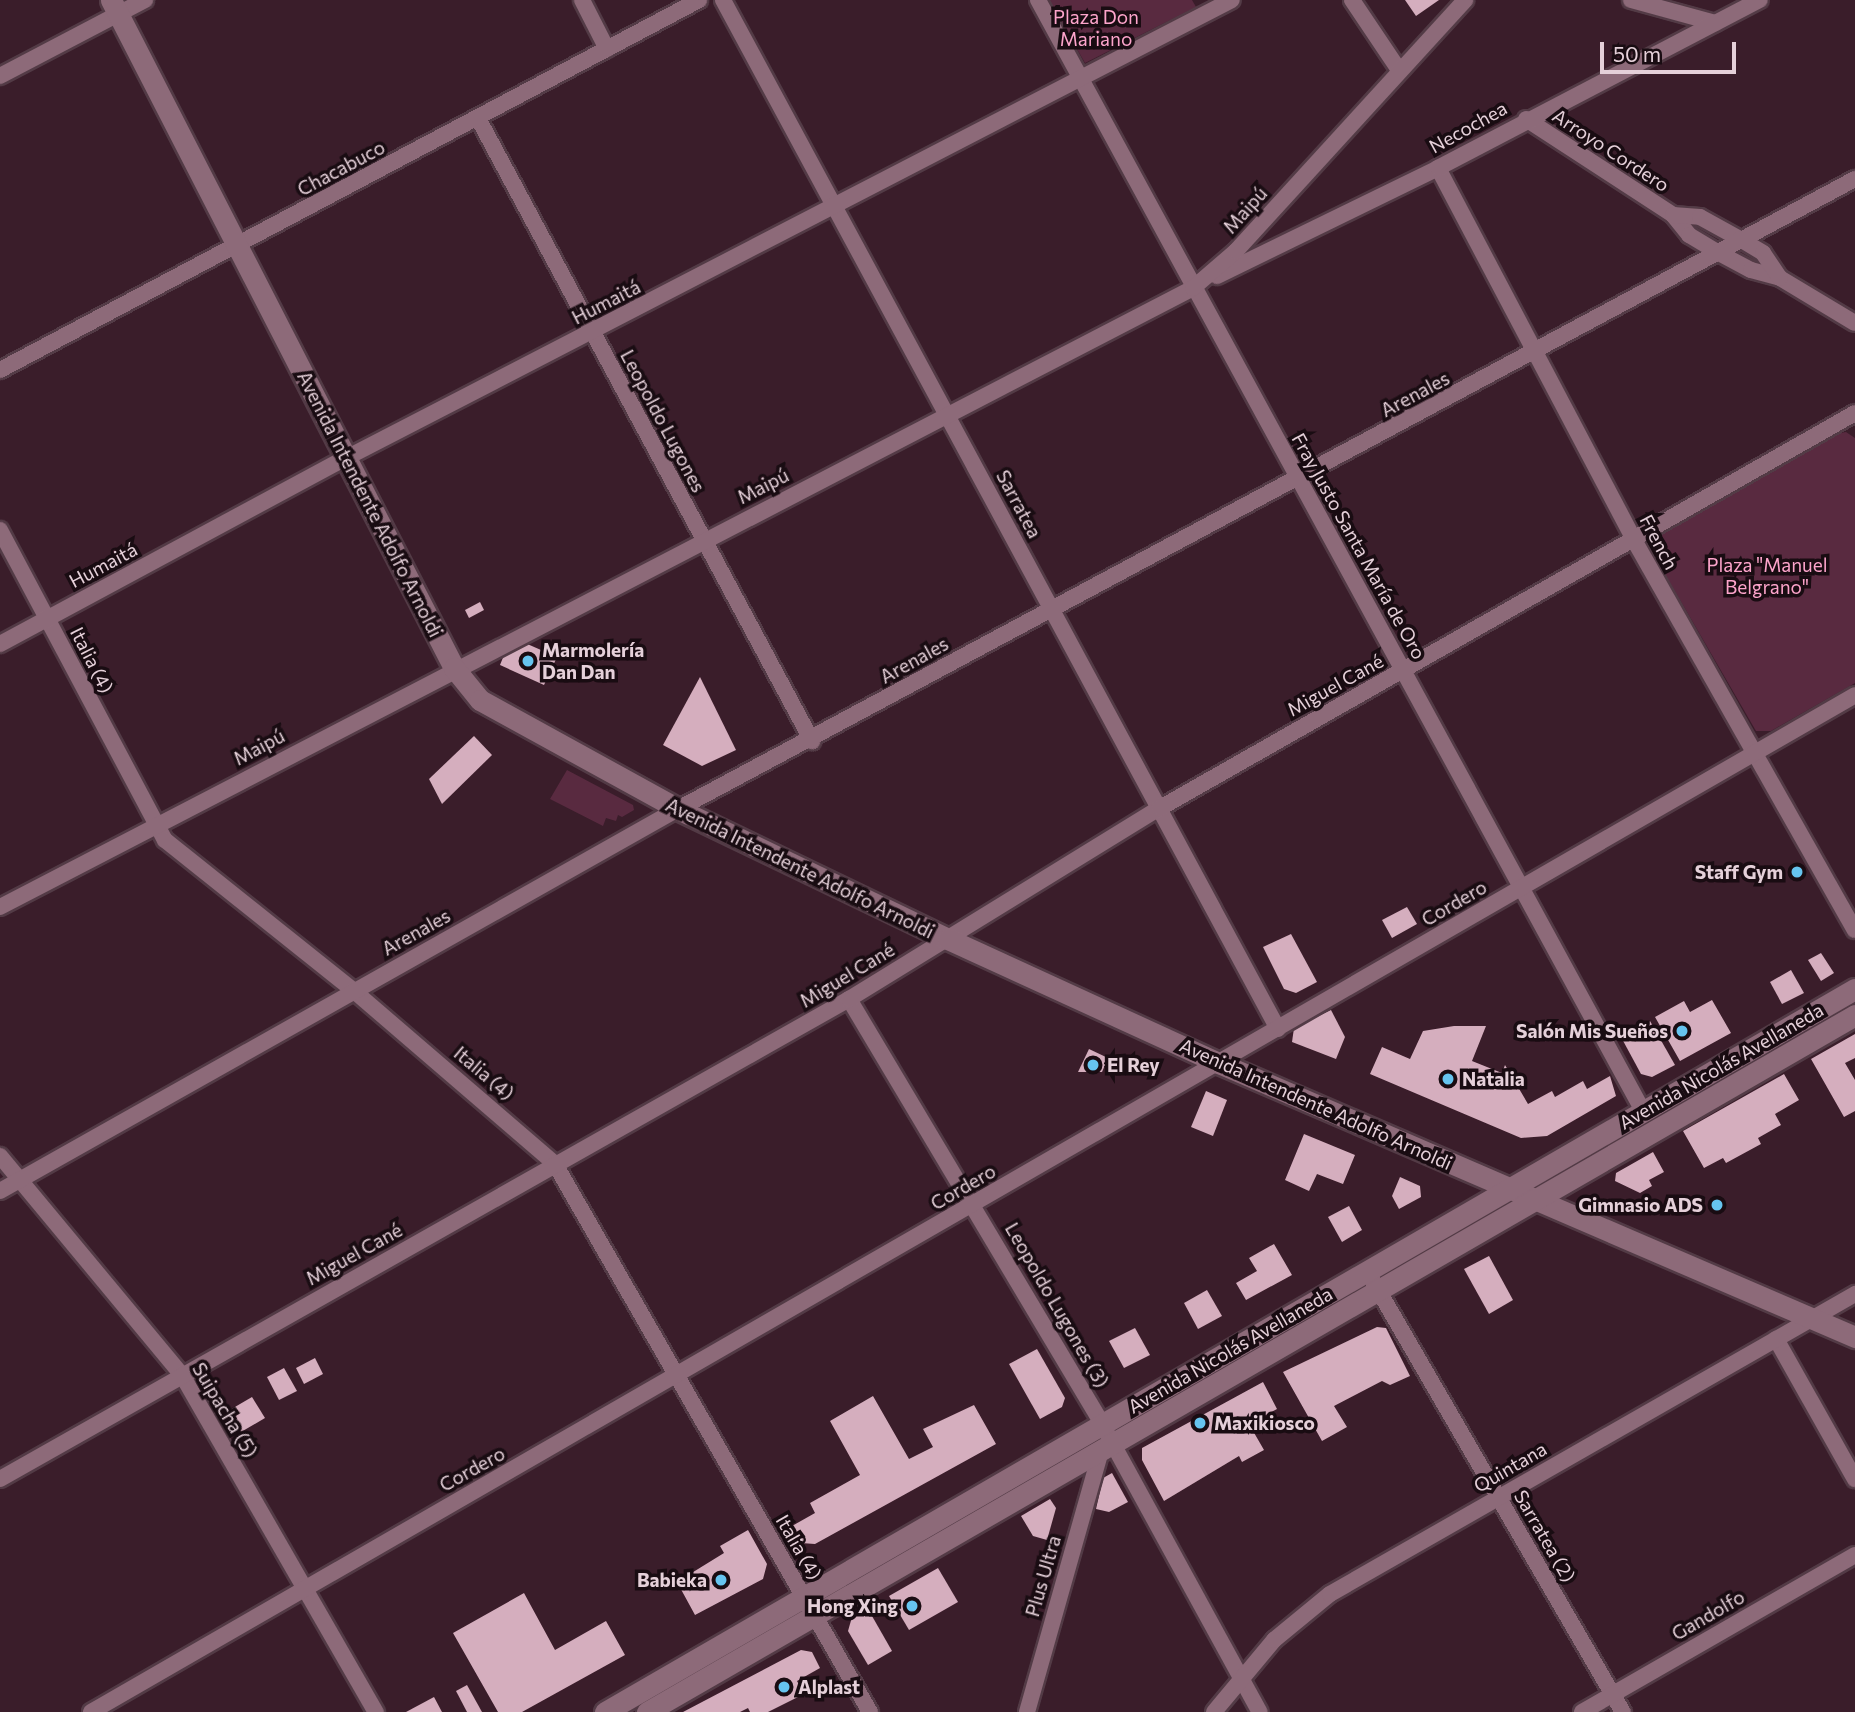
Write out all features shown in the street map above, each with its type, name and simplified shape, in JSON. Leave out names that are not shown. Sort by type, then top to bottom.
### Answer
[{"type":"main road","name":"Avenida Intendente Adolfo Arnoldi","points":[[114,7],[454,667],[468,688],[500,715],[678,809],[948,939],[1219,1063],[1855,1337]]},
{"type":"main road","name":"Avenida Nicolás Avellaneda","points":[[604,1712],[810,1607],[1107,1447],[1373,1280],[1510,1188],[1855,989]]},
{"type":"main road","name":"Avenida Nicolás Avellaneda","points":[[647,1712],[1102,1424],[1373,1280],[1535,1199],[1855,1016]]},
{"type":"street","points":[[0,76],[114,7],[145,0]]},
{"type":"street","points":[[582,0],[607,50]]},
{"type":"street","name":"Chacabuco","points":[[0,370],[479,120],[699,0]]},
{"type":"street","name":"Sarratea","points":[[723,0],[1278,1029]]},
{"type":"street","name":"Fray Justo Santa María de Oro","points":[[1038,0],[1643,1111]]},
{"type":"street","name":"Humaitá","points":[[0,644],[346,458],[1232,0]]},
{"type":"street","points":[[1352,0],[1399,70]]},
{"type":"street","name":"Maipú","points":[[0,907],[454,667],[949,417],[1194,288],[1236,251],[1465,0]]},
{"type":"street","points":[[1631,0],[1716,23]]},
{"type":"street","name":"Necochea","points":[[1194,288],[1438,168],[1526,119],[1760,0]]},
{"type":"street","name":"Arroyo Cordero","points":[[1526,119],[1673,215],[1689,235],[1751,270],[1780,278],[1855,323]]},
{"type":"street","name":"Leopoldo Lugones","points":[[479,120],[701,540],[812,741]]},
{"type":"street","name":"French","points":[[1438,168],[1634,540],[1855,930]]},
{"type":"street","name":"Arenales","points":[[0,1191],[678,809],[812,741],[1051,609],[1537,352],[1740,239],[1855,179]]},
{"type":"street","name":"Arroyo Cordero","points":[[1673,215],[1700,217],[1740,239],[1763,253],[1780,278]]},
{"type":"street","name":"Miguel Cané","points":[[0,1479],[849,999],[1160,808],[1855,414]]},
{"type":"street","name":"Italia (4)","points":[[0,530],[154,827],[354,990],[555,1164],[870,1712]]},
{"type":"street","name":"Cordero","points":[[91,1712],[304,1588],[678,1378],[1855,695]]},
{"type":"street","name":"Leopoldo Lugones (3)","points":[[849,999],[1102,1424],[1107,1447],[1260,1712]]},
{"type":"street","name":"Suipacha (5)","points":[[0,1156],[182,1375],[376,1712]]},
{"type":"street","name":"Sarratea (2)","points":[[1373,1280],[1623,1712]]},
{"type":"street","name":"Quintana","points":[[1213,1712],[1239,1676],[1330,1594],[1855,1294]]},
{"type":"street","points":[[1776,1339],[1855,1479]]},
{"type":"street","name":"Plus Ultra","points":[[1027,1712],[1107,1447]]},
{"type":"street","name":"Gandolfo","points":[[1582,1712],[1855,1555]]},
{"type":"green space","name":"Plaza Don Mariano","points":[[1049,0],[1192,0],[1196,7],[1085,63]]},
{"type":"green space","name":"Plaza \"Manuel Belgrano\"","points":[[1846,432],[1855,438],[1855,683],[1771,731],[1756,731],[1654,555],[1653,545],[1661,535],[1834,434]]},
{"type":"green space","points":[[567,770],[633,805],[634,810],[622,817],[618,815],[616,821],[606,818],[603,826],[550,799]]},
{"type":"building","points":[[1405,0],[1439,0],[1416,16]]},
{"type":"building","points":[[480,602],[484,610],[469,618],[465,610]]},
{"type":"building","name":"Marmolería Dan Dan","points":[[525,643],[557,657],[544,685],[500,665],[504,655]]},
{"type":"building","points":[[700,677],[736,750],[702,766],[663,745]]},
{"type":"building","points":[[474,736],[492,755],[442,804],[429,779]]},
{"type":"building","points":[[1407,907],[1417,924],[1392,938],[1382,920]]},
{"type":"building","points":[[1291,934],[1317,982],[1296,993],[1284,989],[1263,947]]},
{"type":"building","points":[[1821,953],[1834,973],[1821,981],[1808,960]]},
{"type":"building","points":[[1791,970],[1804,993],[1782,1004],[1770,982]]},
{"type":"building","name":"Salón Mis Sueños","points":[[1712,1000],[1731,1033],[1680,1061],[1655,1017],[1684,1001],[1690,1012]]},
{"type":"building","points":[[1331,1010],[1345,1037],[1336,1059],[1292,1042],[1294,1028]]},
{"type":"building","points":[[1650,1021],[1675,1065],[1652,1077],[1641,1074],[1621,1037]]},
{"type":"building","points":[[1454,1026],[1486,1026],[1472,1061],[1502,1073],[1505,1065],[1528,1104],[1552,1091],[1555,1097],[1583,1081],[1587,1089],[1610,1076],[1616,1096],[1547,1136],[1521,1138],[1370,1074],[1382,1047],[1410,1059],[1423,1031]]},
{"type":"building","points":[[1855,1034],[1855,1058],[1845,1063],[1855,1080],[1855,1111],[1844,1117],[1811,1059]]},
{"type":"building","name":"El Rey","points":[[1089,1049],[1108,1058],[1102,1072],[1078,1072]]},
{"type":"building","points":[[1784,1074],[1799,1100],[1775,1114],[1781,1125],[1758,1138],[1761,1144],[1726,1163],[1723,1158],[1704,1168],[1683,1131]]},
{"type":"building","points":[[1206,1091],[1227,1100],[1213,1136],[1191,1127]]},
{"type":"building","points":[[1304,1134],[1355,1155],[1343,1184],[1317,1174],[1309,1191],[1285,1180]]},
{"type":"building","points":[[1653,1152],[1664,1172],[1649,1180],[1652,1186],[1640,1193],[1615,1181],[1616,1173]]},
{"type":"building","points":[[1400,1177],[1420,1186],[1421,1197],[1399,1209],[1392,1196]]},
{"type":"building","points":[[1349,1206],[1362,1230],[1342,1242],[1328,1217]]},
{"type":"building","points":[[1274,1244],[1292,1275],[1246,1300],[1236,1283],[1257,1271],[1249,1258]]},
{"type":"building","points":[[1489,1256],[1513,1300],[1489,1314],[1464,1269]]},
{"type":"building","points":[[1207,1290],[1222,1316],[1198,1329],[1184,1303]]},
{"type":"building","points":[[1377,1327],[1386,1328],[1410,1376],[1390,1385],[1382,1381],[1334,1406],[1347,1427],[1322,1441],[1283,1372]]},
{"type":"building","points":[[1135,1328],[1150,1355],[1124,1368],[1109,1341]]},
{"type":"building","points":[[1037,1349],[1065,1398],[1062,1407],[1040,1419],[1009,1364]]},
{"type":"building","points":[[315,1358],[323,1374],[304,1384],[296,1368]]},
{"type":"building","points":[[284,1368],[297,1391],[279,1400],[267,1377]]},
{"type":"building","points":[[1263,1382],[1277,1409],[1249,1424],[1264,1450],[1242,1462],[1239,1456],[1164,1501],[1142,1460],[1142,1448]]},
{"type":"building","points":[[873,1396],[909,1459],[933,1447],[923,1429],[974,1405],[996,1444],[815,1544],[801,1543],[792,1526],[815,1513],[810,1503],[860,1475],[830,1421]]},
{"type":"building","points":[[252,1397],[265,1418],[241,1432],[228,1411]]},
{"type":"building","points":[[1112,1473],[1128,1502],[1109,1512],[1096,1509],[1103,1478]]},
{"type":"building","points":[[1050,1499],[1056,1508],[1047,1540],[1033,1536],[1021,1516]]},
{"type":"building","points":[[748,1530],[767,1564],[763,1579],[695,1615],[677,1582],[724,1553],[720,1546]]},
{"type":"building","points":[[938,1568],[958,1602],[909,1630],[889,1596]]},
{"type":"building","points":[[524,1593],[555,1650],[606,1621],[625,1655],[522,1712],[498,1712],[453,1633]]},
{"type":"building","points":[[868,1609],[892,1651],[868,1665],[848,1631],[852,1617]]},
{"type":"building","points":[[801,1650],[812,1652],[820,1668],[797,1681],[804,1694],[768,1712],[750,1712],[748,1708],[740,1712],[683,1712]]},
{"type":"building","points":[[467,1685],[482,1712],[467,1712],[456,1691]]},
{"type":"building","points":[[434,1697],[442,1712],[406,1712]]},
{"type":"place","name":"Marmolería Dan Dan","points":[[528,661]]},
{"type":"place","name":"Staff Gym","points":[[1797,872]]},
{"type":"place","name":"Salón Mis Sueños","points":[[1682,1031]]},
{"type":"place","name":"El Rey","points":[[1093,1065]]},
{"type":"place","name":"Natalia","points":[[1448,1079]]},
{"type":"place","name":"Gimnasio ADS","points":[[1717,1205]]},
{"type":"place","name":"Maxikiosco","points":[[1200,1423]]},
{"type":"place","name":"Babieka","points":[[721,1580]]},
{"type":"place","name":"Hong Xing","points":[[912,1606]]},
{"type":"place","name":"Alplast","points":[[784,1687]]}]
